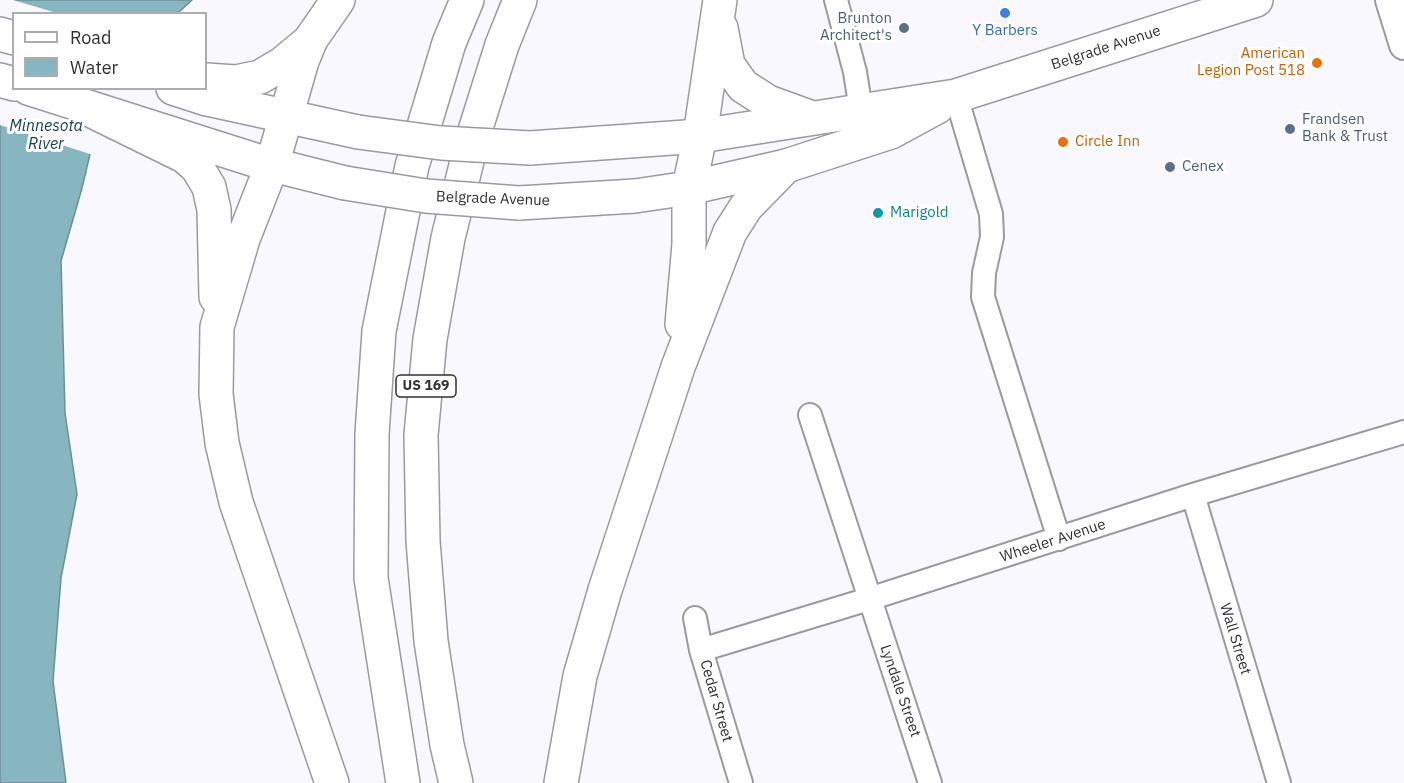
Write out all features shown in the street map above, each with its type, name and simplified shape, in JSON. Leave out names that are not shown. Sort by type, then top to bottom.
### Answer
[{"type":"main road","points":[[208,87],[260,77],[282,64],[311,39],[338,0]]},
{"type":"main road","name":"US 169","points":[[403,783],[371,578],[372,434],[379,331],[412,166],[449,44],[467,0]]},
{"type":"main road","name":"US 169","points":[[456,783],[447,745],[431,641],[423,541],[421,435],[430,339],[448,237],[473,137],[502,45],[520,0]]},
{"type":"main road","name":"Belgrade Avenue","points":[[208,87],[287,117],[358,132],[441,143],[530,148],[700,136],[956,96],[1256,0]]},
{"type":"main road","points":[[720,7],[728,65],[743,86],[768,102],[812,118]]},
{"type":"main road","points":[[678,367],[689,244],[689,188],[700,136],[720,7]]},
{"type":"main road","points":[[217,327],[243,239],[272,165],[287,117],[291,95],[311,39]]},
{"type":"main road","points":[[34,90],[78,104],[188,147],[209,187],[214,210],[216,394],[222,443],[236,502],[332,783]]},
{"type":"main road","name":"Belgrade Avenue","points":[[188,147],[345,183],[426,196],[519,203],[635,196],[689,188],[786,166],[891,132],[956,96]]},
{"type":"main road","points":[[561,783],[580,676],[605,590],[678,367],[730,232],[746,207],[786,166]]},
{"type":"street","points":[[836,0],[855,72],[861,110]]},
{"type":"street","points":[[1390,0],[1404,45]]},
{"type":"street","points":[[956,96],[992,214],[992,237],[984,273],[983,297],[1059,539]]},
{"type":"street","name":"Lyndale Street","points":[[810,415],[930,783]]},
{"type":"street","name":"Wheeler Avenue","points":[[701,650],[870,599],[1193,495],[1404,432]]},
{"type":"street","name":"Wall Street","points":[[1193,495],[1279,783]]},
{"type":"street","name":"Cedar Street","points":[[695,618],[701,650],[741,783]]},
{"type":"water","name":"Minnesota River","points":[[0,0],[192,0],[179,12],[12,12],[12,90],[21,90],[100,112],[82,188],[61,261],[65,413],[77,494],[61,578],[53,681],[66,783],[0,783]]},
{"type":"pier","points":[[0,0],[13,0],[54,12],[12,12],[12,90],[118,90],[102,113],[93,155],[0,125]]},
{"type":"place","name":"Y Barbers","points":[[1005,13]]},
{"type":"place","name":"Brunton Architect's","points":[[904,28]]},
{"type":"place","name":"American Legion Post 518","points":[[1317,63]]},
{"type":"place","name":"Frandsen Bank & Trust","points":[[1290,129]]},
{"type":"place","name":"Circle Inn","points":[[1063,142]]},
{"type":"place","name":"Cenex","points":[[1170,167]]},
{"type":"place","name":"Marigold","points":[[878,213]]}]
